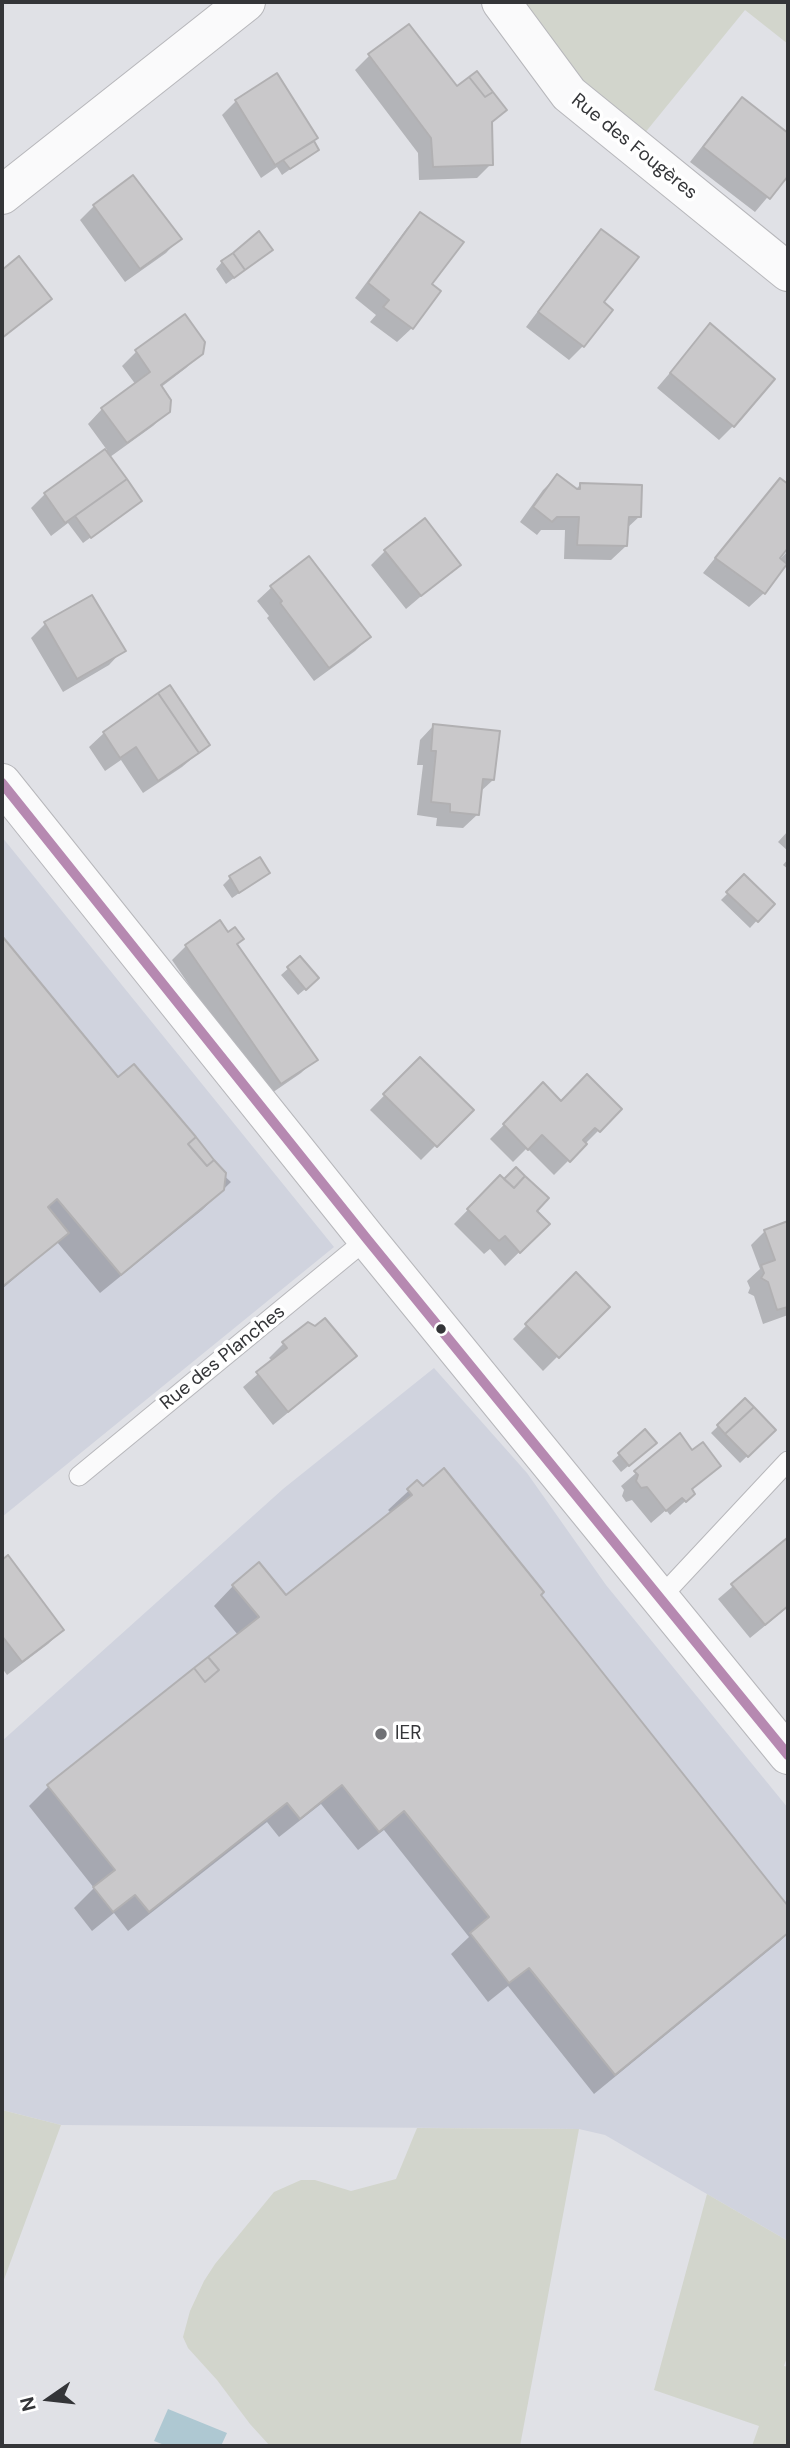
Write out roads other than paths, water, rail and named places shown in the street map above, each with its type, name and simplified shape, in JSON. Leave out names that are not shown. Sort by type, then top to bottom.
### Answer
[{"type":"street","points":[[2,195],[246,2]]},
{"type":"street","name":"Rue des Fougères","points":[[500,2],[569,94],[788,272]]},
{"type":"street","points":[[2,783],[367,1240],[788,1755]]},
{"type":"lane","name":"Rue des Planches","points":[[79,1476],[367,1240]]},
{"type":"lane","points":[[660,1598],[788,1461]]},
{"type":"water","points":[[168,2409],[227,2433],[221,2446],[167,2446],[154,2441]]},
{"type":"place","name":"IER","points":[[381,1734]]}]
